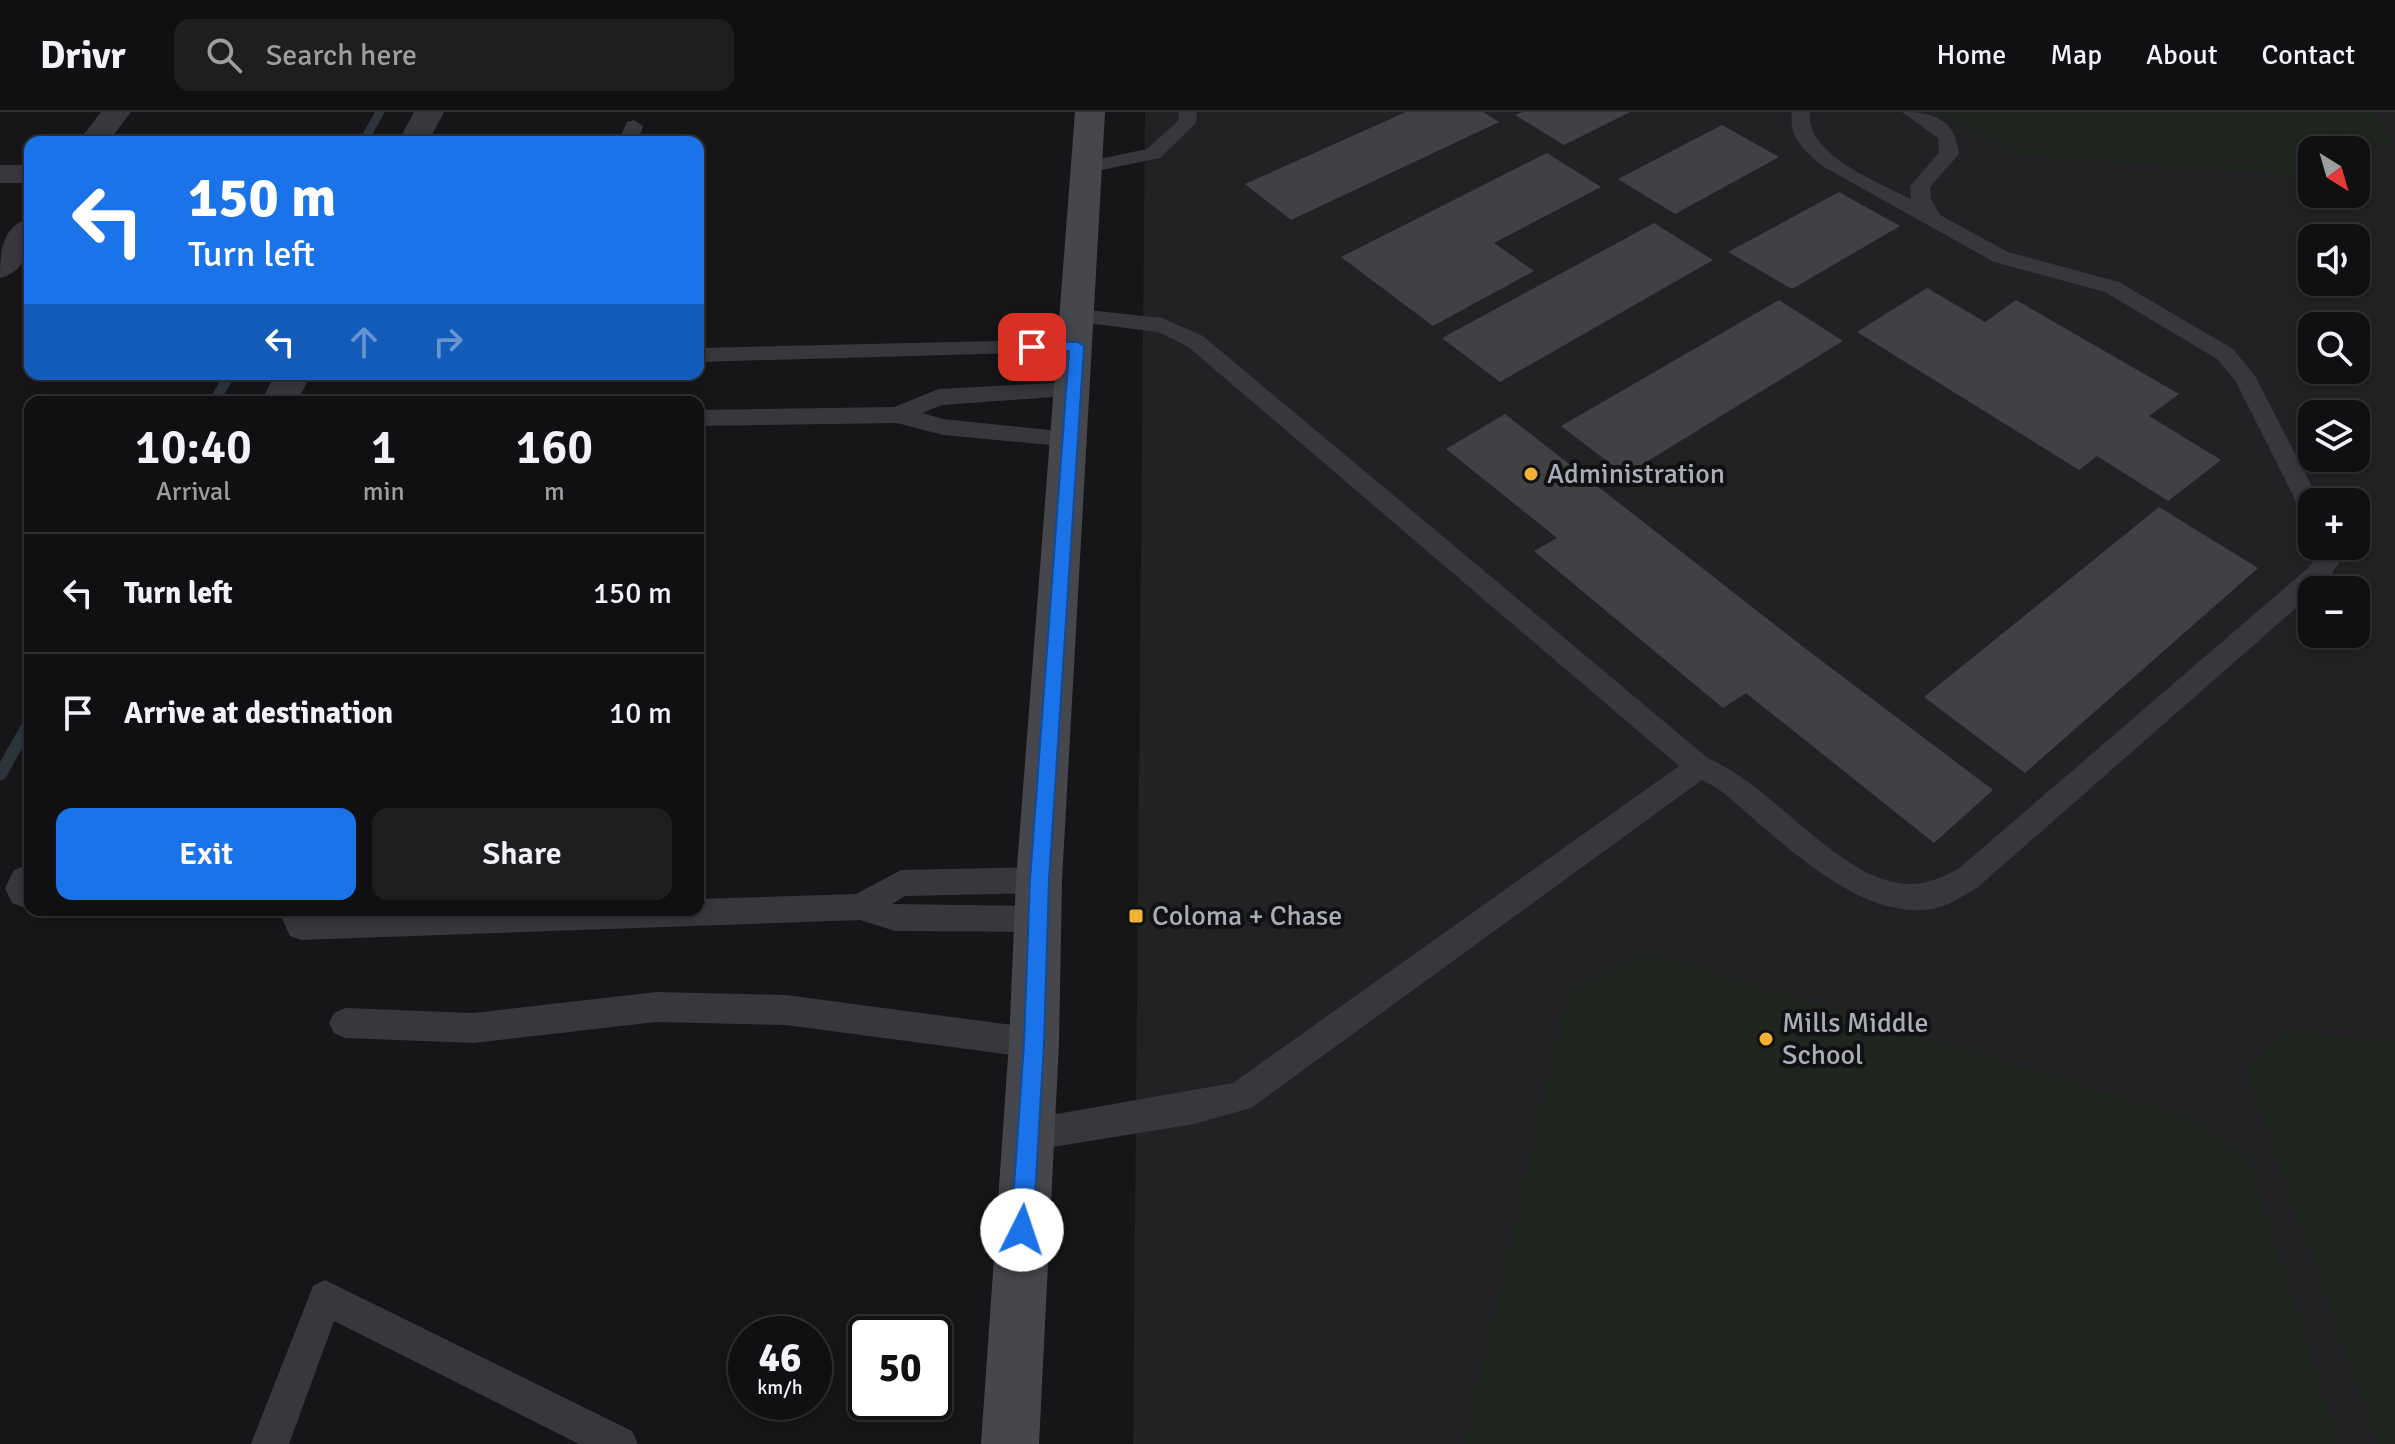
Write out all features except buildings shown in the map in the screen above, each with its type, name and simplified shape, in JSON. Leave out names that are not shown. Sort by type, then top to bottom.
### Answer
[{"type":"main road","points":[[1010,1444],[1034,1043],[1039,900],[1090,112]]},
{"type":"street","points":[[98,136],[116,112]]},
{"type":"street","points":[[416,136],[429,112]]},
{"type":"street","points":[[0,174],[24,174]]},
{"type":"street","points":[[0,268],[24,236]]},
{"type":"lane","points":[[1087,167],[1153,154],[1187,123],[1188,112]]},
{"type":"lane","points":[[1801,112],[1798,125],[1806,142],[1831,163],[2001,257],[2112,287],[2225,354],[2244,376],[2301,488]]},
{"type":"lane","points":[[1911,112],[1931,122],[1947,136],[1949,154],[1920,186],[1921,199],[1933,220]]},
{"type":"lane","points":[[704,355],[1162,325],[1195,341],[1699,767],[1724,778],[1842,873],[1880,890],[1915,899],[1951,892],[2317,575],[2329,560]]},
{"type":"lane","points":[[897,415],[939,397],[1073,390]]},
{"type":"lane","points":[[704,418],[897,415],[943,427],[1071,439]]},
{"type":"lane","points":[[1028,1135],[1194,1108],[1240,1097],[1699,767]]},
{"type":"lane","points":[[704,912],[860,907],[895,918],[1039,900]]},
{"type":"lane","points":[[296,916],[301,926],[595,916]]},
{"type":"lane","points":[[345,1023],[474,1028],[656,1007],[786,1010],[1034,1043]]},
{"type":"lane","points":[[270,1444],[325,1298],[619,1444]]},
{"type":"shaded area","name":"Mills Middle School","points":[[1145,112],[2395,112],[2395,1444],[1133,1444]]},
{"type":"shaded area","points":[[1934,112],[2373,112],[2393,144],[2370,143],[2370,136],[2298,136],[2298,176],[2020,155]]},
{"type":"shaded area","points":[[1646,952],[2190,1118],[2249,1158],[2340,1444],[1464,1444],[1567,994]]},
{"type":"shaded area","points":[[2286,1032],[2395,1042],[2395,1444],[2377,1444],[2245,1069]]},
{"type":"waterway","points":[[366,136],[380,112]]},
{"type":"waterway","points":[[217,396],[227,380]]},
{"type":"waterway","points":[[0,775],[24,733]]},
{"type":"place","name":"Administration","points":[[1531,474]]},
{"type":"place","name":"Coloma + Chase","points":[[1136,916]]},
{"type":"place","name":"Mills Middle School","points":[[1766,1039]]},
{"type":"route","points":[[1022,1230],[1034,1043],[1039,880],[1077,346],[1032,347]]}]
